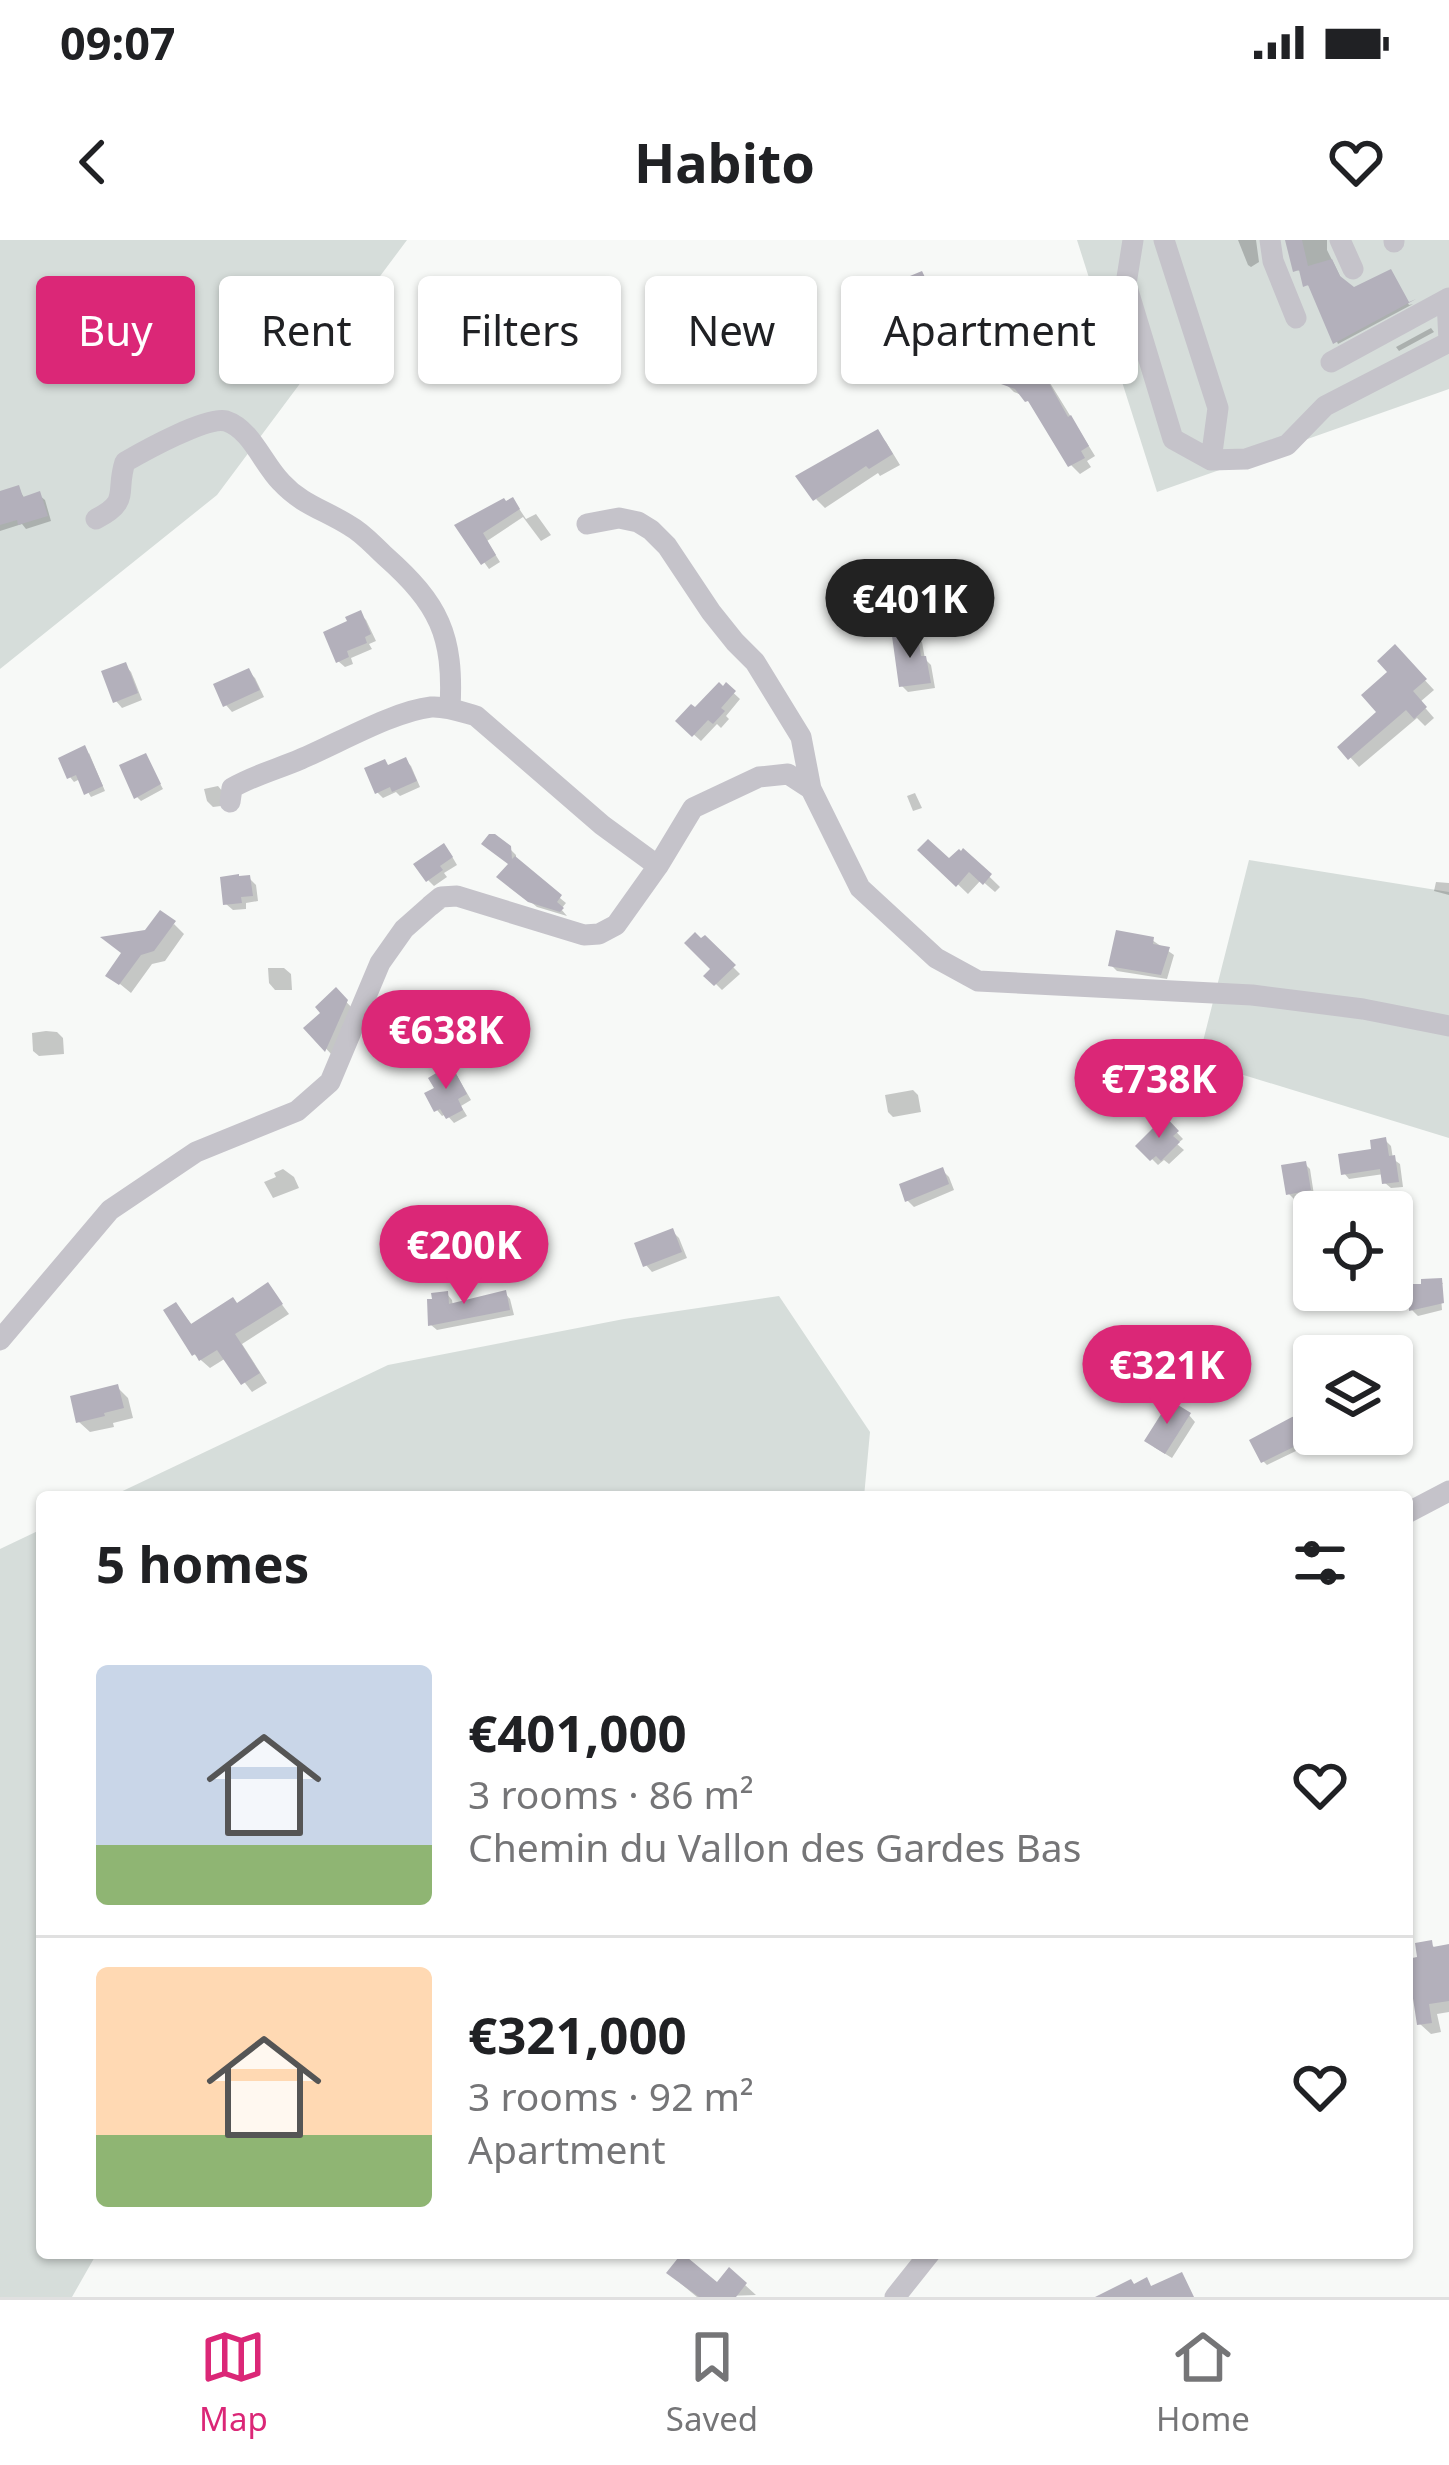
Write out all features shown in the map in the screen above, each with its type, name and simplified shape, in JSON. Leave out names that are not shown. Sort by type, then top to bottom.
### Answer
[{"type":"street","points":[[1133,240],[1126,284],[1173,439],[1211,460],[1246,459],[1287,445],[1325,406],[1449,342],[1448,298],[1331,362]]},
{"type":"street","points":[[1164,240],[1218,408],[1211,460]]},
{"type":"street","points":[[1270,240],[1273,261],[1296,318]]},
{"type":"street","points":[[1340,240],[1353,268]]},
{"type":"street","points":[[96,519],[114,509],[120,499],[125,462],[205,423],[220,419],[232,423],[281,482],[307,505],[352,526],[411,580],[434,609],[449,648],[451,708]]},
{"type":"street","points":[[587,524],[619,518],[638,522],[668,547],[754,662],[802,737],[811,789],[860,888],[936,958],[978,981],[1252,995],[1449,1026]]},
{"type":"street","points":[[230,802],[232,788],[243,781],[412,712],[451,708],[476,716],[602,825],[658,866]]},
{"type":"street","points":[[0,1340],[110,1210],[196,1152],[297,1111],[330,1082],[380,963],[404,928],[442,897],[457,896],[584,935],[599,934],[616,926],[693,808],[759,777],[788,774],[811,789]]},
{"type":"street","points":[[1413,1510],[1449,1491]]},
{"type":"street","points":[[895,2297],[926,2259]]},
{"type":"shaded area","points":[[0,240],[407,240],[380,276],[219,276],[219,384],[300,384],[217,495],[0,669]]},
{"type":"shaded area","points":[[1077,240],[1449,240],[1449,389],[1157,492],[1123,384],[1138,384],[1138,276],[1088,276]]},
{"type":"shaded area","points":[[1249,860],[1449,892],[1449,1138],[1198,1061]]},
{"type":"shaded area","points":[[779,1296],[870,1432],[865,1491],[123,1491],[388,1365],[624,1319]]},
{"type":"shaded area","points":[[36,1532],[36,2259],[94,2259],[72,2297],[0,2297],[0,1549]]},
{"type":"building","points":[[1285,240],[1302,240],[1308,266],[1332,259],[1340,276],[1354,287],[1391,269],[1409,302],[1416,299],[1333,344],[1308,285],[1303,287],[1299,270],[1293,272]]},
{"type":"building","points":[[1001,384],[1050,384],[1089,446],[1081,451],[1085,458],[1068,467],[1028,401]]},
{"type":"building","points":[[878,429],[893,454],[813,501],[795,476]]},
{"type":"building","points":[[19,485],[23,497],[40,491],[48,516],[0,525],[0,491]]},
{"type":"building","points":[[513,497],[520,509],[483,533],[496,555],[481,565],[454,525]]},
{"type":"building","points":[[361,610],[371,634],[365,637],[367,643],[347,651],[349,657],[336,663],[323,632]]},
{"type":"building","points":[[917,632],[931,683],[899,687],[892,636]]},
{"type":"building","points":[[1395,644],[1427,679],[1413,691],[1427,707],[1414,719],[1406,710],[1348,760],[1337,747],[1376,712],[1361,695],[1387,672],[1377,661]]},
{"type":"building","points":[[126,662],[138,693],[113,703],[101,671]]},
{"type":"building","points":[[249,668],[260,690],[223,707],[213,684]]},
{"type":"building","points":[[719,682],[736,691],[713,724],[708,720],[692,737],[675,721]]},
{"type":"building","points":[[85,745],[103,786],[84,795],[76,775],[67,779],[58,758]]},
{"type":"building","points":[[146,753],[161,784],[134,799],[119,765]]},
{"type":"building","points":[[406,757],[417,781],[375,794],[364,768]]},
{"type":"building","points":[[489,834],[511,846],[512,859],[515,856],[562,895],[557,902],[564,908],[560,912],[528,902],[496,877],[508,864],[481,844]]},
{"type":"building","points":[[928,839],[949,858],[963,848],[992,874],[983,885],[969,872],[956,887],[917,850]]},
{"type":"building","points":[[444,843],[453,857],[426,882],[413,864]]},
{"type":"building","points":[[250,875],[253,896],[223,905],[220,877]]},
{"type":"building","points":[[160,910],[176,921],[154,951],[141,955],[119,985],[105,976],[121,953],[100,937],[145,930]]},
{"type":"building","points":[[1116,930],[1154,937],[1153,944],[1170,947],[1161,975],[1108,966]]},
{"type":"building","points":[[695,932],[701,938],[705,935],[736,965],[714,986],[703,976],[710,969],[684,943]]},
{"type":"building","points":[[336,987],[348,1000],[325,1052],[303,1028],[320,1013],[315,1007]]},
{"type":"building","points":[[451,1064],[467,1094],[458,1099],[463,1110],[446,1119],[440,1109],[434,1112],[424,1093],[434,1088],[428,1078]]},
{"type":"building","points":[[1165,1116],[1179,1131],[1173,1136],[1180,1142],[1161,1161],[1156,1156],[1150,1161],[1135,1146]]},
{"type":"building","points":[[1386,1137],[1389,1156],[1395,1155],[1399,1182],[1382,1184],[1380,1169],[1341,1175],[1338,1154],[1371,1149],[1370,1140]]},
{"type":"building","points":[[1306,1161],[1311,1190],[1286,1195],[1281,1165]]},
{"type":"building","points":[[943,1167],[949,1184],[905,1202],[899,1184]]},
{"type":"building","points":[[673,1228],[682,1252],[643,1267],[634,1243]]},
{"type":"building","points":[[1442,1278],[1444,1303],[1413,1310],[1413,1284],[1421,1284],[1421,1279]]},
{"type":"building","points":[[268,1282],[283,1304],[235,1334],[260,1373],[241,1385],[217,1350],[199,1361],[192,1356],[163,1310],[176,1302],[191,1324]]},
{"type":"building","points":[[506,1290],[510,1310],[428,1326],[431,1293],[448,1291],[449,1304]]},
{"type":"building","points":[[118,1384],[124,1408],[76,1423],[70,1396]]},
{"type":"building","points":[[1170,1400],[1191,1413],[1165,1454],[1144,1441]]},
{"type":"building","points":[[1292,1417],[1293,1447],[1261,1463],[1249,1440]]},
{"type":"building","points":[[1415,1943],[1449,1944],[1449,2001],[1429,2004],[1432,2023],[1417,2025],[1413,1999]]},
{"type":"building","points":[[677,2259],[689,2259],[717,2282],[729,2267],[747,2283],[736,2297],[699,2297],[666,2273]]},
{"type":"building","points":[[1182,2272],[1194,2297],[1095,2297],[1131,2279],[1134,2284],[1147,2277],[1151,2286]]}]
